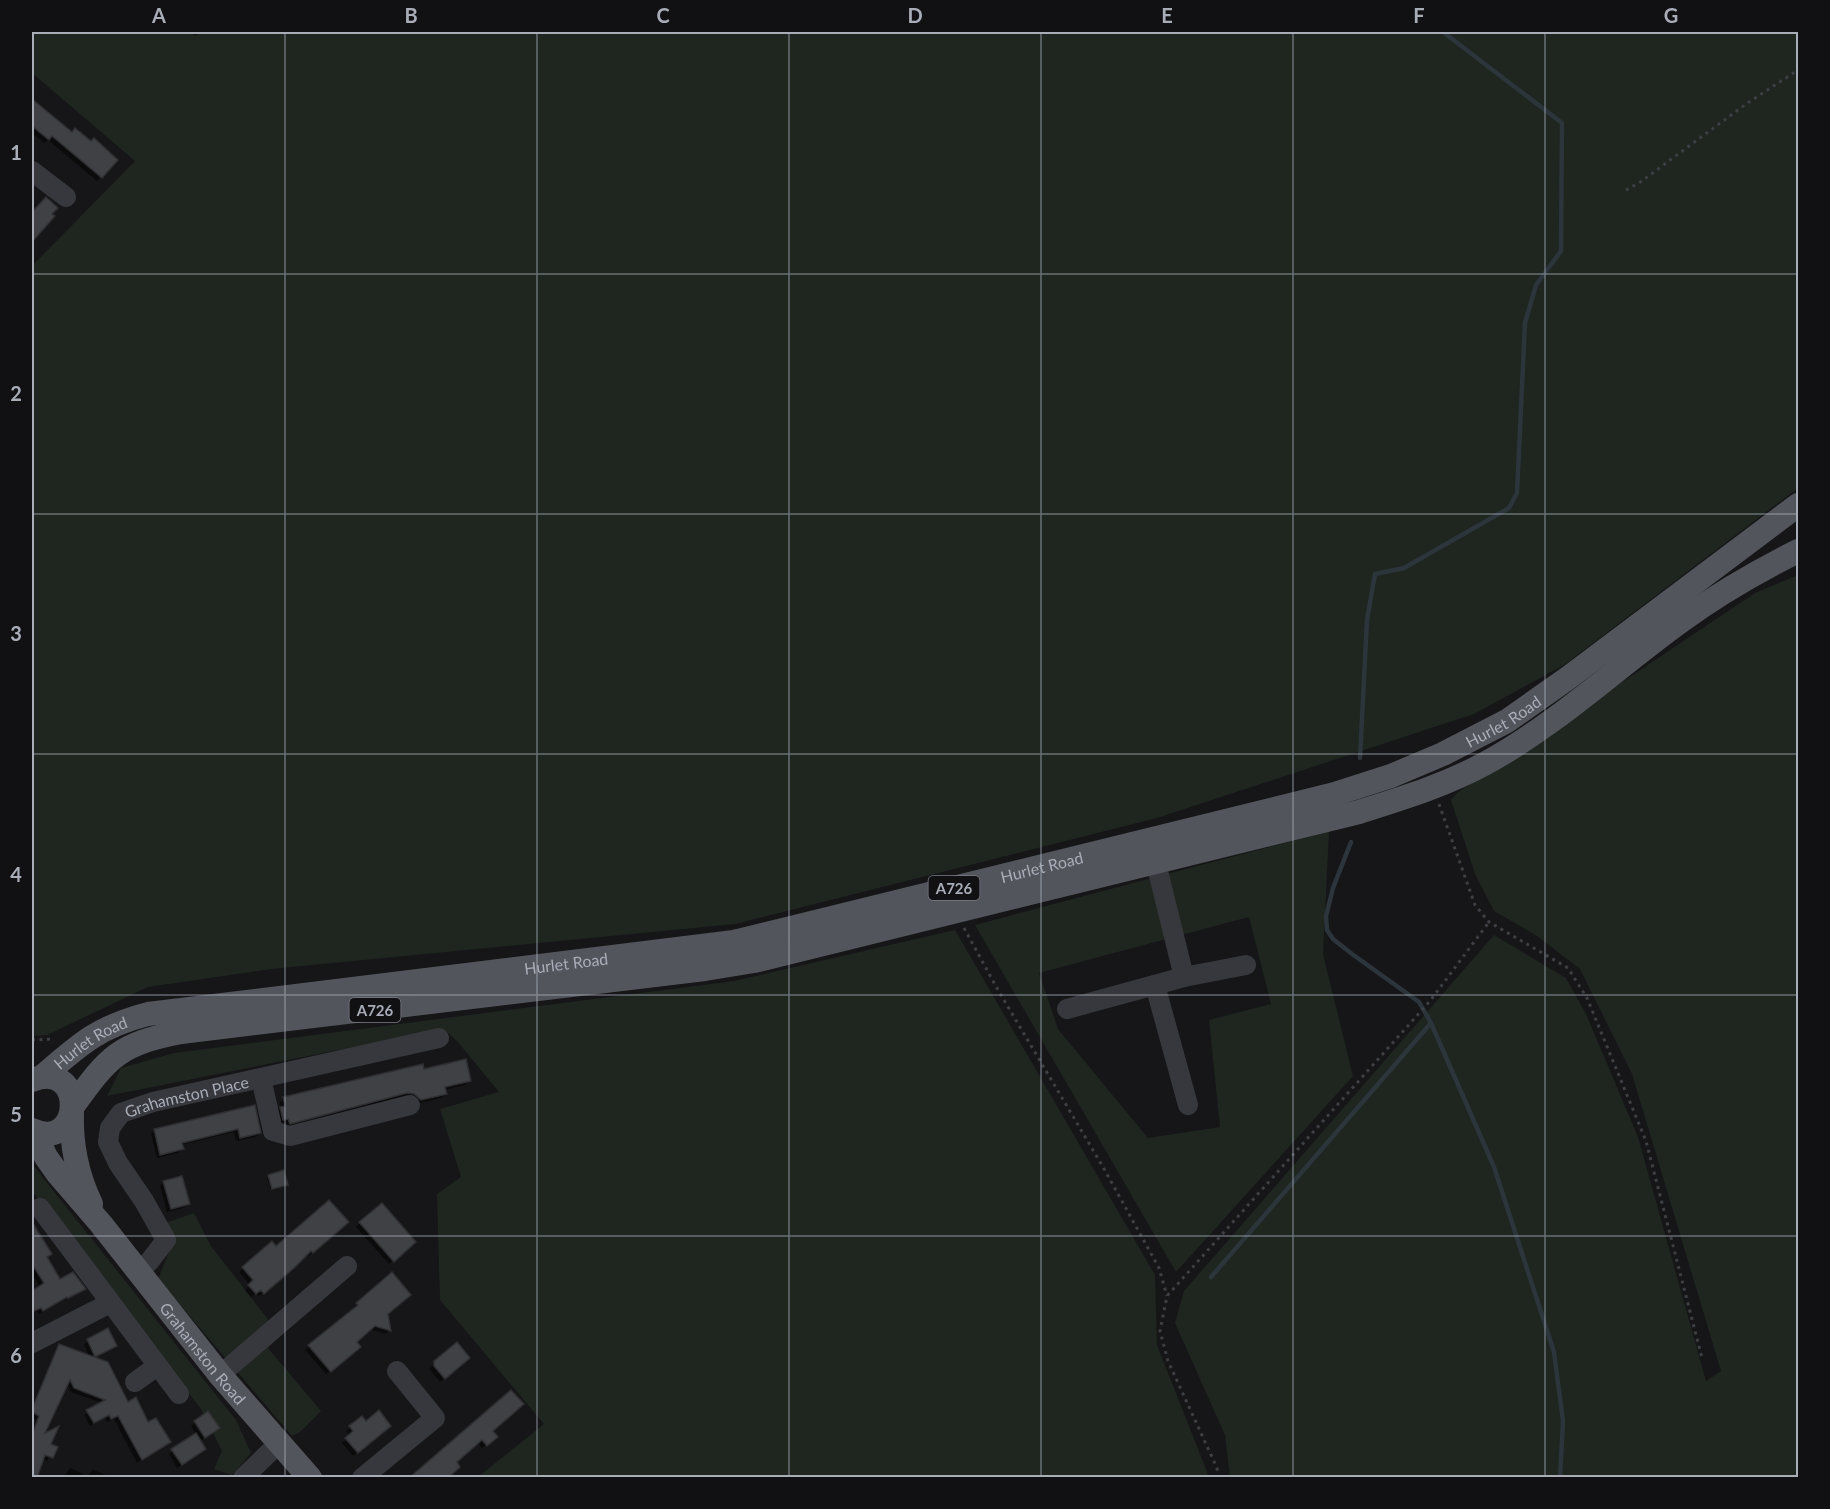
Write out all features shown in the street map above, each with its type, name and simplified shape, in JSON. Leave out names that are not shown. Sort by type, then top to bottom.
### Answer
[{"type":"main road","name":"Hurlet Road","points":[[34,1079],[96,1033],[129,1019],[148,1014],[734,942],[1335,794],[1391,776],[1443,754],[1507,721],[1568,678],[1798,505]]},
{"type":"main road","name":"Hurlet Road","points":[[33,1131],[44,1134],[62,1128],[96,1074],[114,1057],[135,1044],[158,1037],[181,1032],[705,969],[754,961],[1359,812],[1433,788],[1486,764],[1539,730],[1682,620],[1753,574],[1798,551]]},
{"type":"main road","points":[[34,1079],[51,1077],[66,1087],[71,1095],[72,1110]]},
{"type":"main road","name":"Grahamston Road","points":[[72,1110],[72,1134],[77,1166],[88,1198],[101,1224]]},
{"type":"main road","name":"Grahamston Road","points":[[33,1131],[46,1157],[58,1174],[101,1224],[220,1375],[310,1478]]},
{"type":"street","points":[[32,171],[66,197]]},
{"type":"street","points":[[1156,862],[1184,977]]},
{"type":"street","points":[[1066,1009],[1184,977],[1246,965]]},
{"type":"street","points":[[1155,985],[1188,1105]]},
{"type":"street","name":"Grahamston Place","points":[[138,1270],[149,1262],[166,1240],[144,1201],[118,1163],[108,1142],[110,1128],[121,1113],[153,1102],[439,1038]]},
{"type":"street","points":[[261,1078],[273,1131],[290,1137],[410,1105]]},
{"type":"street","points":[[40,1208],[179,1394]]},
{"type":"street","points":[[220,1375],[347,1266]]},
{"type":"street","points":[[32,1343],[110,1303]]},
{"type":"street","points":[[135,1382],[157,1366]]},
{"type":"street","points":[[362,1478],[435,1418],[397,1371]]},
{"type":"street","points":[[243,1478],[280,1442]]},
{"type":"path","points":[[1626,190],[1639,183],[1746,104],[1798,70]]},
{"type":"path","points":[[1433,788],[1475,904],[1489,922],[1568,968],[1587,998],[1646,1141],[1702,1358]]},
{"type":"path","points":[[955,912],[1160,1269],[1167,1296],[1160,1331],[1168,1361],[1217,1468],[1218,1478]]},
{"type":"path","points":[[1167,1296],[1430,1001],[1489,922]]},
{"type":"shaded area","points":[[32,32],[191,32],[195,36],[202,32],[1798,32],[1798,488],[1564,665],[1474,714],[1157,818],[735,924],[271,969],[148,987],[47,1035],[32,1036],[32,266],[135,161],[32,73]]},
{"type":"shaded area","points":[[1798,575],[1798,1477],[1230,1477],[1225,1435],[1175,1323],[1184,1291],[1494,935],[1566,978],[1586,1014],[1638,1137],[1706,1381],[1721,1371],[1632,1074],[1580,969],[1537,936],[1494,911],[1475,874],[1451,800],[1457,793],[1755,593]]},
{"type":"shaded area","points":[[1329,831],[1323,954],[1353,1076],[1176,1272],[975,925]],"holes":[[[1249,917],[1271,1004],[1209,1020],[1220,1127],[1148,1138],[1058,1029],[1039,973]]]},
{"type":"shaded area","points":[[955,930],[1155,1275],[1157,1345],[1209,1477],[478,1477],[544,1424],[440,1300],[437,1194],[461,1177],[440,1109],[499,1092],[457,1041],[444,1029],[107,1096],[121,1068],[174,1053],[734,981]]},
{"type":"shaded area","points":[[32,1164],[236,1420],[251,1453],[232,1475],[214,1469],[222,1451],[201,1409],[32,1191]]},
{"type":"shaded area","points":[[194,1213],[211,1246],[280,1335],[268,1348],[321,1411],[300,1432],[292,1436],[158,1279],[170,1250],[160,1225]]},
{"type":"building","points":[[32,99],[72,132],[75,128],[91,141],[94,138],[118,160],[102,178],[52,136],[49,140],[32,126]]},
{"type":"building","points":[[46,197],[58,208],[52,214],[55,216],[32,242],[32,212]]},
{"type":"building","points":[[466,1059],[471,1081],[445,1087],[447,1094],[421,1100],[414,1094],[407,1093],[290,1124],[288,1119],[283,1120],[280,1107],[285,1106],[283,1097],[423,1064],[424,1069]]},
{"type":"building","points":[[255,1105],[261,1133],[240,1138],[238,1129],[182,1143],[184,1149],[160,1155],[154,1129]]},
{"type":"building","points":[[284,1170],[288,1185],[272,1189],[268,1175]]},
{"type":"building","points":[[182,1176],[190,1204],[171,1209],[163,1181]]},
{"type":"building","points":[[329,1200],[349,1222],[313,1253],[311,1251],[264,1294],[261,1290],[256,1294],[248,1285],[253,1280],[242,1267],[272,1241],[276,1246]]},
{"type":"building","points":[[382,1203],[416,1242],[394,1262],[359,1222]]},
{"type":"building","points":[[32,1222],[52,1254],[47,1257],[60,1279],[73,1272],[86,1289],[43,1311],[41,1308],[32,1312],[32,1291],[44,1283],[32,1264]]},
{"type":"building","points":[[392,1272],[411,1295],[388,1314],[391,1331],[375,1326],[357,1342],[361,1347],[331,1372],[308,1345],[358,1305],[356,1303]]},
{"type":"building","points":[[108,1328],[117,1346],[95,1357],[87,1339]]},
{"type":"building","points":[[457,1342],[470,1358],[445,1379],[434,1366],[434,1361]]},
{"type":"building","points":[[59,1344],[108,1362],[128,1402],[136,1397],[148,1422],[156,1418],[171,1442],[142,1460],[118,1416],[111,1419],[109,1415],[94,1423],[86,1410],[105,1400],[74,1388],[70,1380],[45,1433],[59,1426],[51,1444],[58,1447],[53,1458],[45,1455],[37,1478],[32,1478],[32,1435],[39,1416],[32,1412],[32,1409]]},
{"type":"building","points":[[511,1390],[524,1404],[493,1431],[498,1437],[487,1446],[482,1440],[457,1462],[460,1467],[448,1478],[409,1478]]},
{"type":"building","points":[[379,1410],[391,1426],[358,1453],[345,1438],[353,1431],[349,1426],[362,1416],[366,1421]]},
{"type":"building","points":[[208,1411],[220,1428],[205,1438],[194,1421]]},
{"type":"building","points":[[196,1433],[206,1449],[182,1465],[171,1449]]},
{"type":"waterway","points":[[1360,758],[1367,620],[1375,574],[1404,568],[1509,508],[1517,493],[1525,323],[1536,285],[1561,251],[1562,123],[1443,32]]},
{"type":"waterway","points":[[1211,1277],[1431,1023],[1419,1002],[1352,954],[1333,939],[1327,930],[1326,916],[1333,888],[1351,842]]},
{"type":"waterway","points":[[1431,1023],[1494,1167],[1554,1352],[1563,1421],[1560,1478]]}]
